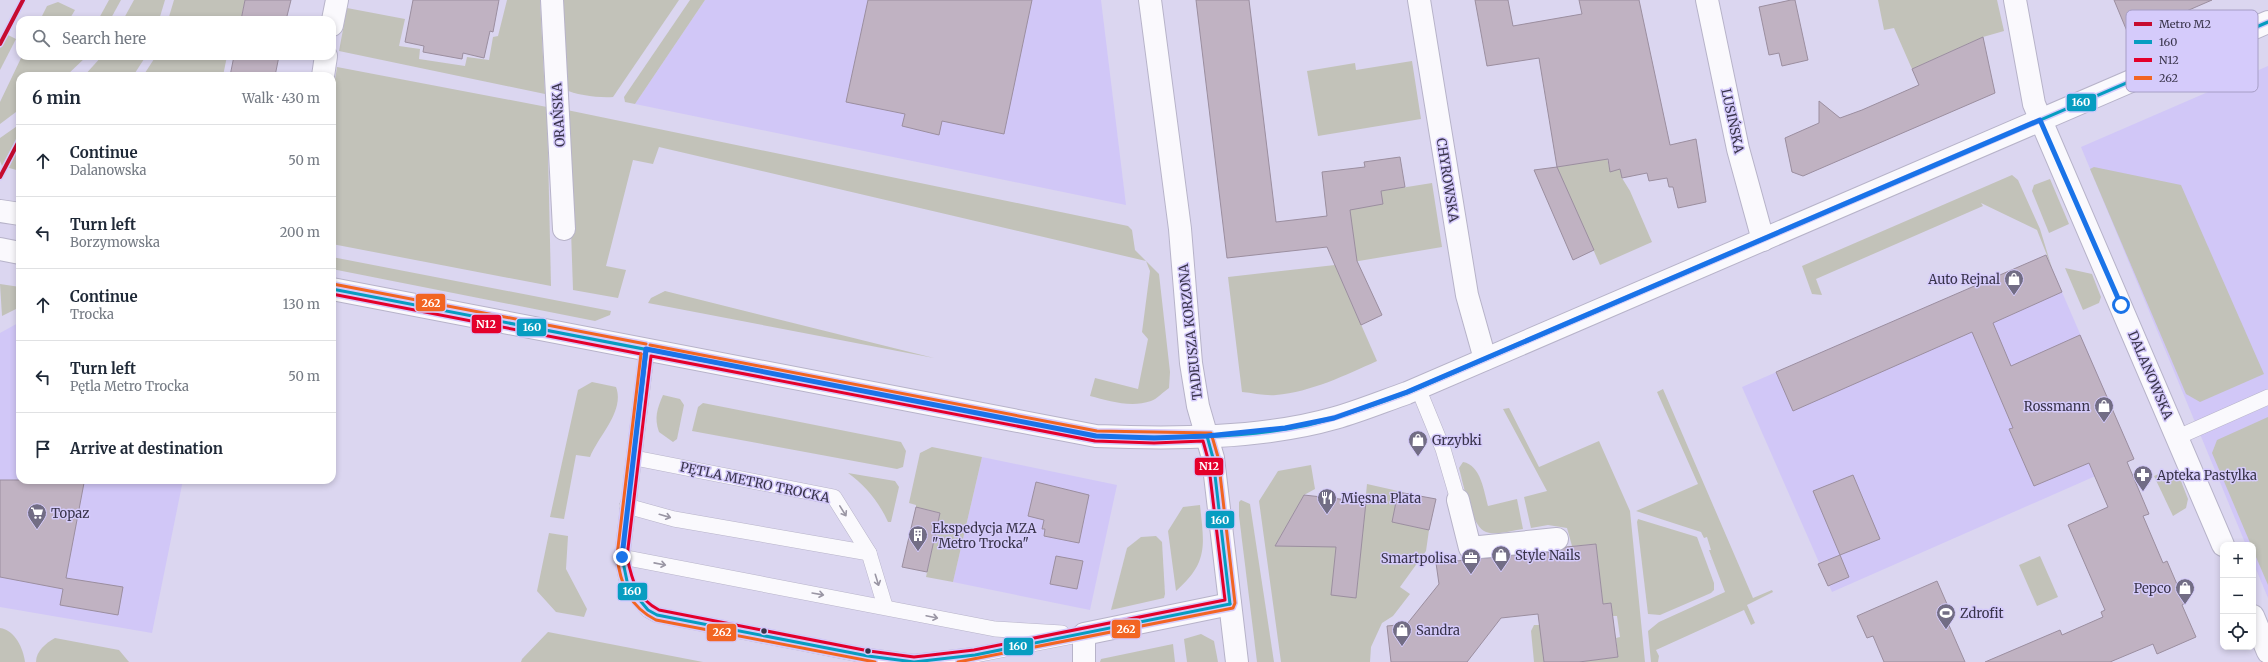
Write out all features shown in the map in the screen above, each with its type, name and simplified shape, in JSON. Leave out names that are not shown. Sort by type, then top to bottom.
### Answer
[{"type":"street","points":[[334,16],[337,0]]},
{"type":"street","name":"ORAŃSKA","points":[[552,0],[564,229]]},
{"type":"street","name":"TADEUSZA KORZONA","points":[[1150,0],[1180,229],[1192,370],[1198,406],[1213,458],[1237,662]]},
{"type":"street","name":"CHYROWSKA","points":[[1419,0],[1467,295],[1485,359]]},
{"type":"street","name":"LUSIŃSKA","points":[[1707,0],[1738,149],[1763,240]]},
{"type":"street","name":"DALANOWSKA","points":[[2015,0],[2034,104],[2040,120],[2178,437],[2222,542]]},
{"type":"street","points":[[2258,26],[2268,22]]},
{"type":"street","points":[[324,72],[325,60]]},
{"type":"street","points":[[336,290],[1096,436],[1154,438],[1207,436],[1285,428],[1334,418],[1418,388],[2126,83]]},
{"type":"street","points":[[0,211],[16,213]]},
{"type":"street","points":[[0,249],[16,252]]},
{"type":"street","points":[[1458,500],[1470,548],[1557,539]]},
{"type":"street","points":[[1084,662],[1084,634],[1230,604]]},
{"type":"street","points":[[2256,623],[2268,652]]},
{"type":"lane","points":[[646,349],[635,458],[627,506],[622,557],[628,586],[648,610],[657,615],[868,656],[914,662],[975,655],[1084,634]]},
{"type":"lane","points":[[1418,388],[1443,449],[1458,500]]},
{"type":"lane","points":[[2178,437],[2268,397]]},
{"type":"lane","name":"PĘTLA METRO TROCKA","points":[[635,458],[834,497],[869,553],[885,606]]},
{"type":"lane","points":[[627,506],[674,519],[869,553]]},
{"type":"lane","points":[[622,557],[885,606],[995,629],[1084,634]]},
{"type":"shaded area","points":[[109,0],[121,0],[112,16],[100,16]]},
{"type":"shaded area","points":[[134,0],[165,0],[160,16],[125,16]]},
{"type":"shaded area","points":[[174,0],[245,0],[242,16],[169,16]]},
{"type":"shaded area","points":[[507,0],[540,0],[545,94],[339,51],[347,8],[405,19],[399,46],[420,49],[419,59],[465,66],[467,57],[489,60],[493,37],[498,36]]},
{"type":"shaded area","points":[[559,0],[679,0],[613,97],[607,97],[581,94],[563,89]]},
{"type":"shaded area","points":[[690,0],[705,0],[635,104],[625,102],[624,97]]},
{"type":"shaded area","points":[[705,0],[1101,0],[1126,205],[635,104]]},
{"type":"shaded area","points":[[1878,0],[1997,0],[2004,31],[1983,37],[1912,69],[1894,28],[1884,30]]},
{"type":"shaded area","points":[[58,2],[75,10],[71,16],[42,16],[47,6]]},
{"type":"shaded area","points":[[6,34],[16,39],[0,70],[0,45]]},
{"type":"shaded area","points":[[20,60],[83,60],[70,72],[16,72],[16,112],[0,124],[0,102]]},
{"type":"shaded area","points":[[98,60],[143,60],[136,72],[88,72]]},
{"type":"shaded area","points":[[153,60],[226,60],[224,72],[146,72]]},
{"type":"shaded area","points":[[1412,61],[1421,119],[1318,136],[1307,71],[1355,63],[1356,70]]},
{"type":"shaded area","points":[[2268,66],[2268,598],[2256,569],[2256,542],[2245,542],[2081,147],[2208,92],[2258,92],[2258,70]]},
{"type":"shaded area","points":[[337,67],[547,107],[551,286],[336,245]]},
{"type":"shaded area","points":[[567,110],[1128,226],[1132,230],[1135,250],[1146,261],[659,147],[653,164],[633,160],[606,266],[626,270],[618,298],[573,290]]},
{"type":"shaded area","points":[[16,127],[16,170],[2,166],[0,161],[0,138]]},
{"type":"shaded area","points":[[1607,158],[1610,171],[1620,169],[1622,178],[1630,191],[1652,242],[1600,265],[1557,167]]},
{"type":"shaded area","points":[[2094,167],[2181,185],[2264,374],[2200,402],[2186,394],[2090,169]]},
{"type":"shaded area","points":[[2012,175],[2018,180],[2040,229],[2052,268],[2037,230],[1981,203],[1983,206],[1816,279],[1822,295],[1812,294],[1802,266]]},
{"type":"shaded area","points":[[2050,179],[2069,224],[2049,233],[2032,191],[2034,185]]},
{"type":"shaded area","points":[[1432,183],[1442,247],[1335,265],[1325,200]]},
{"type":"shaded area","points":[[2046,255],[2134,459],[1832,592],[1742,387]]},
{"type":"shaded area","points":[[336,258],[611,311],[610,315],[595,321],[336,270]]},
{"type":"shaded area","points":[[1146,261],[1159,274],[1170,372],[1169,388],[1153,400],[1136,404],[1120,403],[1090,396],[1095,378],[1138,389],[1148,339],[1142,332],[1150,271]]},
{"type":"shaded area","points":[[1335,265],[1377,361],[1315,387],[1289,393],[1263,395],[1242,392],[1228,277]]},
{"type":"shaded area","points":[[2065,268],[2092,274],[2101,297],[2099,303],[2083,310]]},
{"type":"shaded area","points":[[0,284],[16,286],[16,309],[2,316]]},
{"type":"shaded area","points":[[665,291],[934,358],[648,303],[651,298]]},
{"type":"shaded area","points":[[16,324],[16,484],[182,484],[152,633],[0,607],[0,333]]},
{"type":"shaded area","points":[[592,382],[616,387],[618,396],[617,405],[610,423],[590,457],[576,455],[564,519],[550,517],[578,390]]},
{"type":"shaded area","points":[[1663,389],[1753,598],[1772,590],[1773,592],[1747,605],[1755,623],[1751,625],[1744,610],[1656,650],[1659,656],[1658,662],[1651,662],[1648,631],[1659,622],[1725,592],[1709,550],[1711,550],[1707,537],[1704,538],[1701,532],[1636,511],[1698,484],[1657,392]]},
{"type":"shaded area","points":[[663,395],[680,399],[684,405],[677,439],[673,442],[659,432],[657,427],[657,414]]},
{"type":"shaded area","points":[[703,403],[901,442],[906,451],[903,467],[897,469],[692,431],[698,407]]},
{"type":"shaded area","points":[[1509,408],[1539,467],[1599,441],[1630,511],[1645,662],[1579,662],[1618,657],[1616,638],[1620,637],[1617,616],[1613,616],[1611,603],[1603,604],[1596,544],[1572,546],[1567,528],[1548,525],[1531,528],[1524,497],[1547,491],[1503,409]]},
{"type":"shaded area","points":[[2268,417],[2268,585],[2256,557],[2256,542],[2250,542],[2212,453],[2217,440]]},
{"type":"shaded area","points":[[932,447],[982,457],[953,582],[926,577],[940,513],[916,507],[916,505],[909,503],[920,453]]},
{"type":"shaded area","points":[[982,457],[1117,485],[1090,610],[953,582]]},
{"type":"shaded area","points":[[1463,462],[1474,468],[1478,474],[1488,506],[1517,499],[1523,529],[1490,533],[1481,528],[1476,522],[1465,493],[1459,468]]},
{"type":"shaded area","points":[[1311,465],[1315,489],[1304,495],[1275,546],[1337,546],[1356,597],[1367,484],[1398,491],[1393,522],[1429,530],[1426,551],[1400,587],[1410,594],[1393,616],[1382,623],[1371,647],[1370,662],[1281,662],[1259,501],[1278,471]]},
{"type":"shaded area","points":[[2166,471],[2179,476],[2188,499],[2186,508],[2173,516],[2154,476]]},
{"type":"shaded area","points":[[848,473],[895,481],[899,487],[891,522],[888,522],[876,501],[866,489]]},
{"type":"shaded area","points":[[1241,500],[1250,504],[1274,662],[1257,662],[1239,516],[1239,502]]},
{"type":"shaded area","points":[[1200,505],[1203,531],[1202,552],[1194,571],[1187,581],[1176,591],[1168,531],[1183,507]]},
{"type":"shaded area","points":[[1638,519],[1697,537],[1714,583],[1714,590],[1711,593],[1660,615],[1648,614],[1637,522]]},
{"type":"shaded area","points":[[549,533],[568,536],[566,569],[587,609],[584,617],[556,612],[537,591]]},
{"type":"shaded area","points":[[1156,536],[1162,542],[1164,598],[1111,610],[1127,548],[1141,537]]},
{"type":"shaded area","points":[[2040,556],[2058,597],[2037,606],[2019,565]]},
{"type":"shaded area","points":[[1534,625],[1540,625],[1544,662],[1534,662],[1531,631]]},
{"type":"shaded area","points":[[0,628],[10,632],[17,640],[25,662],[0,662]]},
{"type":"shaded area","points":[[548,632],[703,662],[521,662],[522,659]]},
{"type":"shaded area","points":[[1201,634],[1214,641],[1218,662],[1187,662],[1184,639]]},
{"type":"shaded area","points":[[55,638],[119,650],[129,662],[36,662],[36,658],[42,648]]},
{"type":"shaded area","points":[[1173,644],[1175,662],[1100,662],[1101,659]]},
{"type":"building","points":[[245,0],[291,0],[287,16],[242,16]]},
{"type":"building","points":[[413,0],[499,0],[493,32],[490,31],[484,58],[463,53],[462,59],[423,52],[424,46],[405,42]]},
{"type":"building","points":[[868,0],[1032,0],[1004,134],[942,121],[939,135],[902,126],[905,114],[846,102]]},
{"type":"building","points":[[1196,0],[1249,0],[1276,222],[1327,216],[1322,172],[1365,167],[1364,162],[1400,157],[1405,187],[1381,191],[1383,204],[1350,210],[1357,261],[1382,315],[1361,325],[1327,247],[1227,258]]},
{"type":"building","points":[[1475,0],[1508,0],[1513,26],[1582,14],[1579,0],[1639,0],[1670,145],[1696,139],[1706,202],[1678,208],[1673,187],[1669,187],[1667,178],[1649,181],[1647,173],[1622,178],[1620,169],[1610,172],[1608,159],[1557,167],[1539,58],[1487,66]]},
{"type":"building","points":[[1795,0],[1808,60],[1782,66],[1779,53],[1769,55],[1759,7]]},
{"type":"building","points":[[2114,0],[2212,0],[2189,10],[2126,10],[2126,29]]},
{"type":"building","points":[[1983,37],[1995,93],[1803,176],[1792,172],[1785,138],[1819,123],[1819,101],[1840,118],[1862,110],[1919,85],[1912,69]]},
{"type":"building","points":[[233,60],[278,60],[276,72],[231,72]]},
{"type":"building","points":[[1557,167],[1594,250],[1573,260],[1534,170]]},
{"type":"building","points":[[2046,255],[2062,292],[1993,323],[2011,366],[2080,335],[2134,459],[2127,462],[2149,514],[2143,516],[2163,563],[2167,561],[2185,603],[2182,605],[2196,637],[2157,654],[2153,644],[2110,662],[1985,662],[2060,630],[2062,635],[2103,617],[2101,612],[2105,610],[2068,525],[2108,507],[2089,463],[2034,486],[2009,429],[2013,428],[1972,332],[1793,411],[1776,372]]},
{"type":"building","points":[[1853,475],[1880,539],[1840,555],[1813,491]]},
{"type":"building","name":"Topaz","points":[[0,480],[16,480],[16,484],[84,484],[66,578],[123,587],[118,615],[60,605],[63,589],[0,577]]},
{"type":"building","points":[[1036,482],[1089,495],[1079,543],[1044,536],[1045,529],[1042,529],[1044,520],[1028,516]]},
{"type":"building","points":[[1398,492],[1436,499],[1429,530],[1392,522]]},
{"type":"building","points":[[1304,495],[1366,502],[1356,598],[1331,595],[1336,547],[1275,546]]},
{"type":"building","name":"Ekspedycja MZA \"Metro Trocka\"","points":[[916,507],[940,513],[927,572],[902,567]]},
{"type":"building","points":[[1596,544],[1603,604],[1611,603],[1618,657],[1579,662],[1544,662],[1538,614],[1501,618],[1467,662],[1391,662],[1387,626],[1407,624],[1439,584],[1436,563],[1558,551],[1566,547]]},
{"type":"building","points":[[1840,555],[1849,577],[1828,586],[1818,564]]},
{"type":"building","points":[[1056,556],[1083,561],[1077,589],[1050,584]]},
{"type":"building","points":[[1937,581],[1947,604],[1941,607],[1965,662],[1884,662],[1873,636],[1867,638],[1857,616]]},
{"type":"metro line","name":"M2","points":[[0,44],[23,0]]},
{"type":"metro line","name":"M2","points":[[0,177],[16,147]]},
{"type":"transit line","name":"160","points":[[2258,26],[2268,22]]},
{"type":"transit line","name":"160","points":[[336,290],[1096,436],[1202,437],[1229,436],[1282,430],[1333,418],[1407,393],[2126,83]]},
{"type":"transit line","name":"262","points":[[336,285],[646,344]]},
{"type":"transit line","name":"N12","points":[[336,295],[641,354]]},
{"type":"transit line","name":"262","points":[[650,345],[1097,431],[1211,433],[1218,457],[1235,603],[1233,608],[958,662]]},
{"type":"transit line","name":"160","points":[[647,349],[622,557],[628,586],[648,610],[657,615],[868,656],[914,662],[975,655],[1230,604]]},
{"type":"transit line","name":"262","points":[[641,354],[617,556],[618,566],[624,585],[633,601],[647,615],[656,620],[875,662]]},
{"type":"transit line","name":"N12","points":[[651,356],[1095,441],[1154,443],[1203,441],[1208,459],[1225,600],[974,650],[914,657],[869,651],[659,610],[645,600],[636,588],[627,557],[651,356]]},
{"type":"transit line","name":"160","points":[[1207,436],[1213,458],[1230,604]]},
{"type":"place","name":"Auto Rejnal","points":[[2014,296]]},
{"type":"place","name":"Rossmann","points":[[2104,423]]},
{"type":"place","name":"Grzybki","points":[[1418,457]]},
{"type":"place","name":"Apteka Pastylka","points":[[2143,492]]},
{"type":"place","name":"Mięsna Plata","points":[[1327,515]]},
{"type":"place","name":"Topaz","points":[[37,530]]},
{"type":"place","name":"Ekspedycja MZA \"Metro Trocka\"","points":[[918,552]]},
{"type":"place","name":"Style Nails","points":[[1501,572]]},
{"type":"place","name":"Smartpolisa","points":[[1471,575]]},
{"type":"place","name":"Pepco","points":[[2185,605]]},
{"type":"place","name":"Zdrofit","points":[[1946,630]]},
{"type":"place","name":"Sandra","points":[[1402,647]]},
{"type":"route","points":[[622,557],[627,506],[635,458],[646,349],[1096,436],[1154,438],[1207,436],[1285,428],[1334,418],[1407,392],[2040,120],[2121,305]]}]
